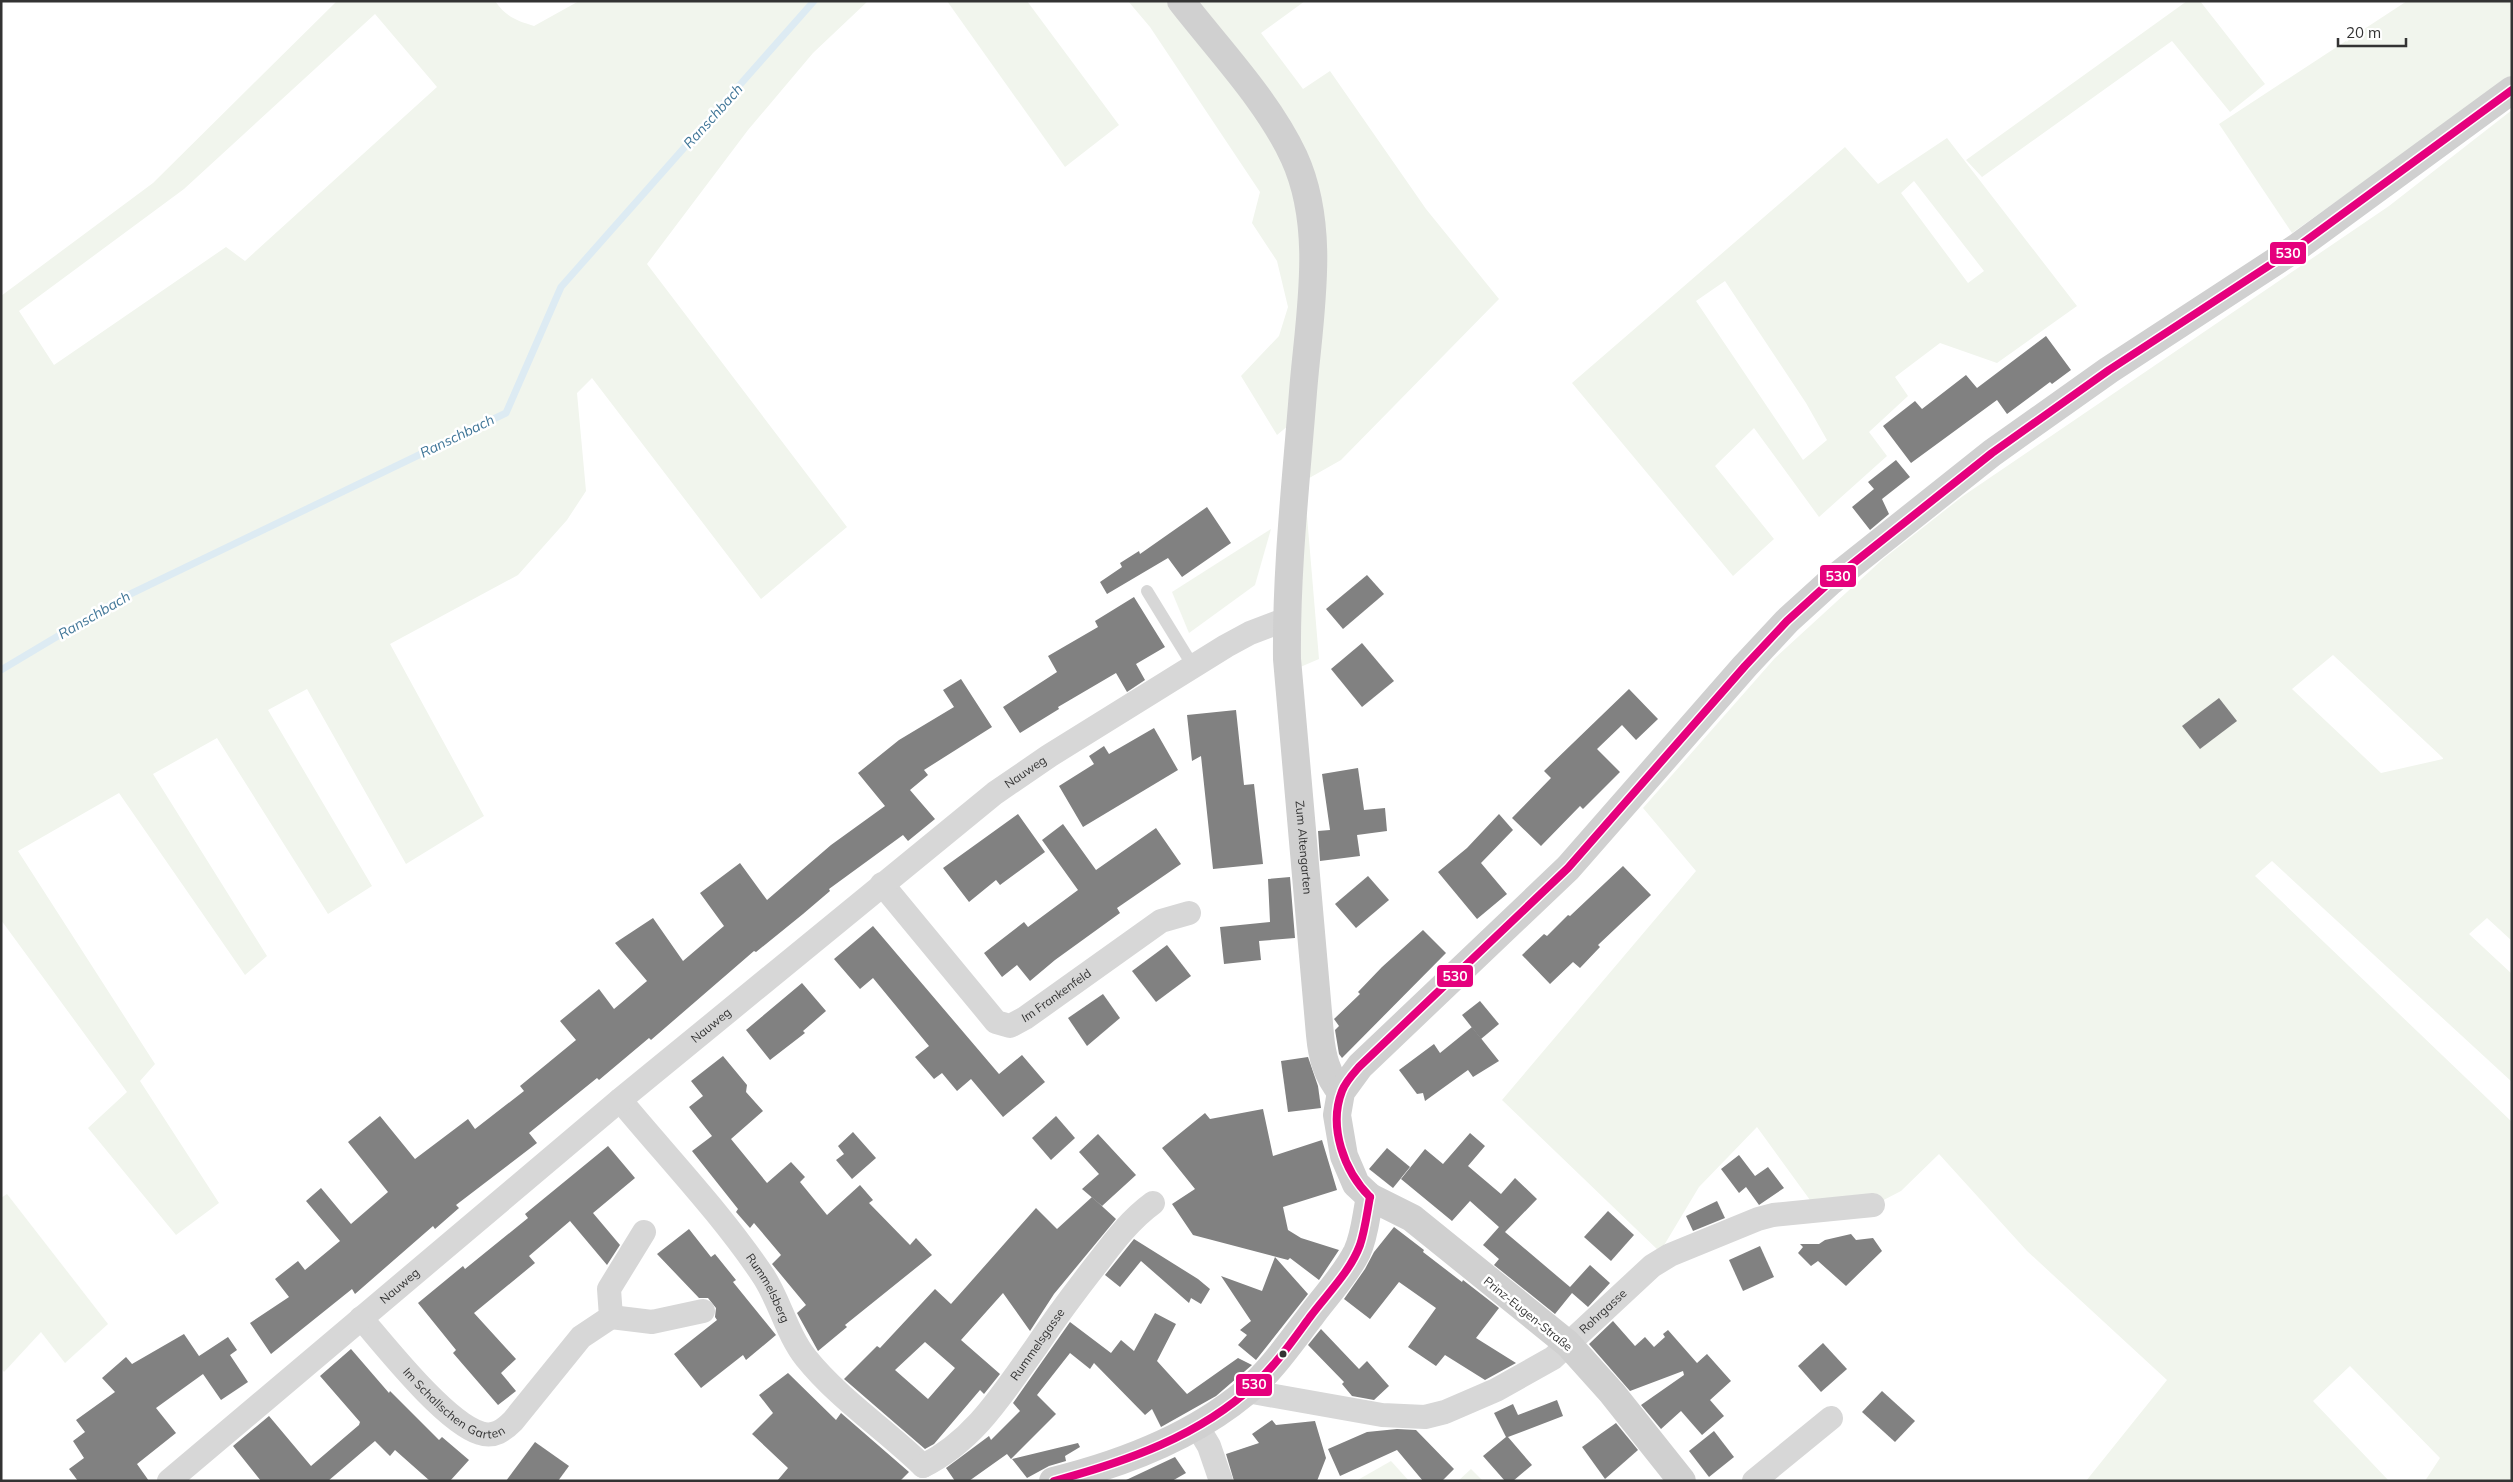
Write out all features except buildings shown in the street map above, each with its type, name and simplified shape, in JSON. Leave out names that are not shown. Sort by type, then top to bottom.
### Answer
[{"type":"street","name":"Zum Altengarten","points":[[1181,1],[1276,124],[1294,158],[1305,195],[1311,225],[1313,264],[1286,619],[1288,669],[1322,1054],[1328,1074],[1341,1092]]},
{"type":"street","points":[[1053,1481],[1144,1452],[1197,1426],[1247,1392],[1291,1341],[1356,1252],[1365,1224],[1370,1197],[1356,1184],[1344,1156],[1337,1115],[1341,1092],[1360,1066],[1568,868],[1745,666],[1787,621],[1831,581],[1999,448],[2132,354],[2304,242],[2512,90]]},
{"type":"street","name":"Nauweg","points":[[169,1481],[620,1100],[995,793],[1049,756],[1193,666],[1250,633],[1286,619]]},
{"type":"street","name":"Im Frankenfeld","points":[[882,884],[996,1022],[1010,1026],[1025,1018],[1161,920],[1189,914]]},
{"type":"street","name":"Rummelsberg","points":[[620,1100],[753,1262],[774,1294],[795,1341],[806,1358],[922,1474]]},
{"type":"street","name":"Prinz-Eugen-Straße","points":[[1370,1197],[1412,1218],[1568,1344],[1612,1393],[1682,1481]]},
{"type":"street","name":"Rummelsgasse","points":[[922,1474],[976,1428],[1002,1395],[1058,1314],[1122,1231],[1153,1203]]},
{"type":"street","name":"Rohrgasse","points":[[1247,1392],[1382,1415],[1424,1417],[1445,1412],[1496,1390],[1553,1358],[1634,1280],[1670,1255],[1765,1217],[1874,1205]]},
{"type":"street","points":[[644,1232],[609,1289],[612,1317],[652,1322],[702,1311]]},
{"type":"street","name":"Im Schallschen Garten","points":[[361,1318],[399,1362],[446,1410],[471,1430],[481,1434],[493,1435],[504,1430],[513,1421],[581,1337],[612,1317]]},
{"type":"street","points":[[1754,1481],[1831,1418]]},
{"type":"street","points":[[1197,1426],[1209,1446],[1221,1481]]},
{"type":"lane","points":[[1147,591],[1193,666]]},
{"type":"shaded area","points":[[337,1],[495,1],[512,18],[534,26],[579,1],[868,1],[813,53],[748,130],[647,264],[847,527],[761,599],[592,378],[577,393],[586,491],[567,520],[518,575],[390,644],[484,816],[406,864],[307,689],[268,710],[372,886],[328,914],[217,738],[153,774],[267,956],[245,975],[119,793],[18,851],[155,1064],[140,1081],[219,1203],[176,1235],[88,1128],[127,1092],[1,920],[1,296],[153,183]],"holes":[[[375,14],[437,87],[245,261],[226,247],[54,365],[19,311],[184,189]]]},
{"type":"shaded area","points":[[947,1],[1027,1],[1119,125],[1065,167]]},
{"type":"shaded area","points":[[1128,1],[1305,1],[1261,33],[1303,89],[1330,71],[1426,209],[1499,299],[1341,460],[1304,481],[1301,415],[1277,435],[1241,376],[1279,336],[1288,307],[1277,261],[1252,223],[1260,192],[1150,27]]},
{"type":"shaded area","points":[[2187,1],[2200,1],[2265,84],[2230,112],[2172,41],[1982,177],[1966,160]]},
{"type":"shaded area","points":[[2407,1],[2512,1],[2512,76],[2292,233],[2219,124]]},
{"type":"shaded area","points":[[2512,110],[2512,941],[2487,918],[2469,934],[2512,974],[2512,1082],[2272,861],[2255,876],[2512,1122],[2512,1481],[2425,1481],[2440,1458],[2350,1366],[2313,1401],[2389,1481],[2086,1481],[2167,1380],[2027,1251],[1939,1154],[1901,1191],[1874,1205],[1818,1211],[1757,1127],[1699,1187],[1660,1252],[1502,1100],[1696,871],[1643,808],[1775,658],[1883,559],[1963,496],[2389,206]],"holes":[[[2333,655],[2443,758],[2381,773],[2292,689]]]},
{"type":"shaded area","points":[[1947,138],[2077,306],[1997,363],[1940,343],[1895,377],[1908,396],[1869,432],[1887,456],[1819,517],[1754,428],[1715,466],[1774,539],[1733,576],[1572,383],[1845,147],[1878,184]],"holes":[[[1914,181],[1984,271],[1968,283],[1901,193]],[[1725,281],[1806,403],[1827,440],[1803,460],[1696,301]]]},
{"type":"shaded area","points":[[1302,504],[1307,516],[1319,659],[1298,668]]},
{"type":"shaded area","points":[[1271,529],[1255,585],[1189,633],[1172,592]]},
{"type":"shaded area","points":[[7,1194],[108,1324],[65,1363],[41,1332],[4,1372],[1,1368],[1,1198]]},
{"type":"shaded area","points":[[1391,1461],[1409,1481],[1356,1481]]},
{"type":"shaded area","points":[[1471,1469],[1483,1481],[1458,1481]]},
{"type":"waterway","name":"Ranschbach","points":[[1,670],[120,599],[506,413],[561,287],[814,1]]},
{"type":"transit line","name":"530","points":[[1370,1197],[1353,1175],[1346,1162],[1338,1134],[1338,1105],[1342,1091],[1348,1081],[1360,1066],[1568,868],[1745,666],[1787,621],[1831,581],[1992,453],[2109,370],[2296,248],[2512,90]]},
{"type":"transit line","name":"530","points":[[1054,1481],[1134,1456],[1186,1433],[1233,1403],[1254,1385],[1284,1352],[1338,1282],[1356,1255],[1365,1227],[1370,1197]]}]
